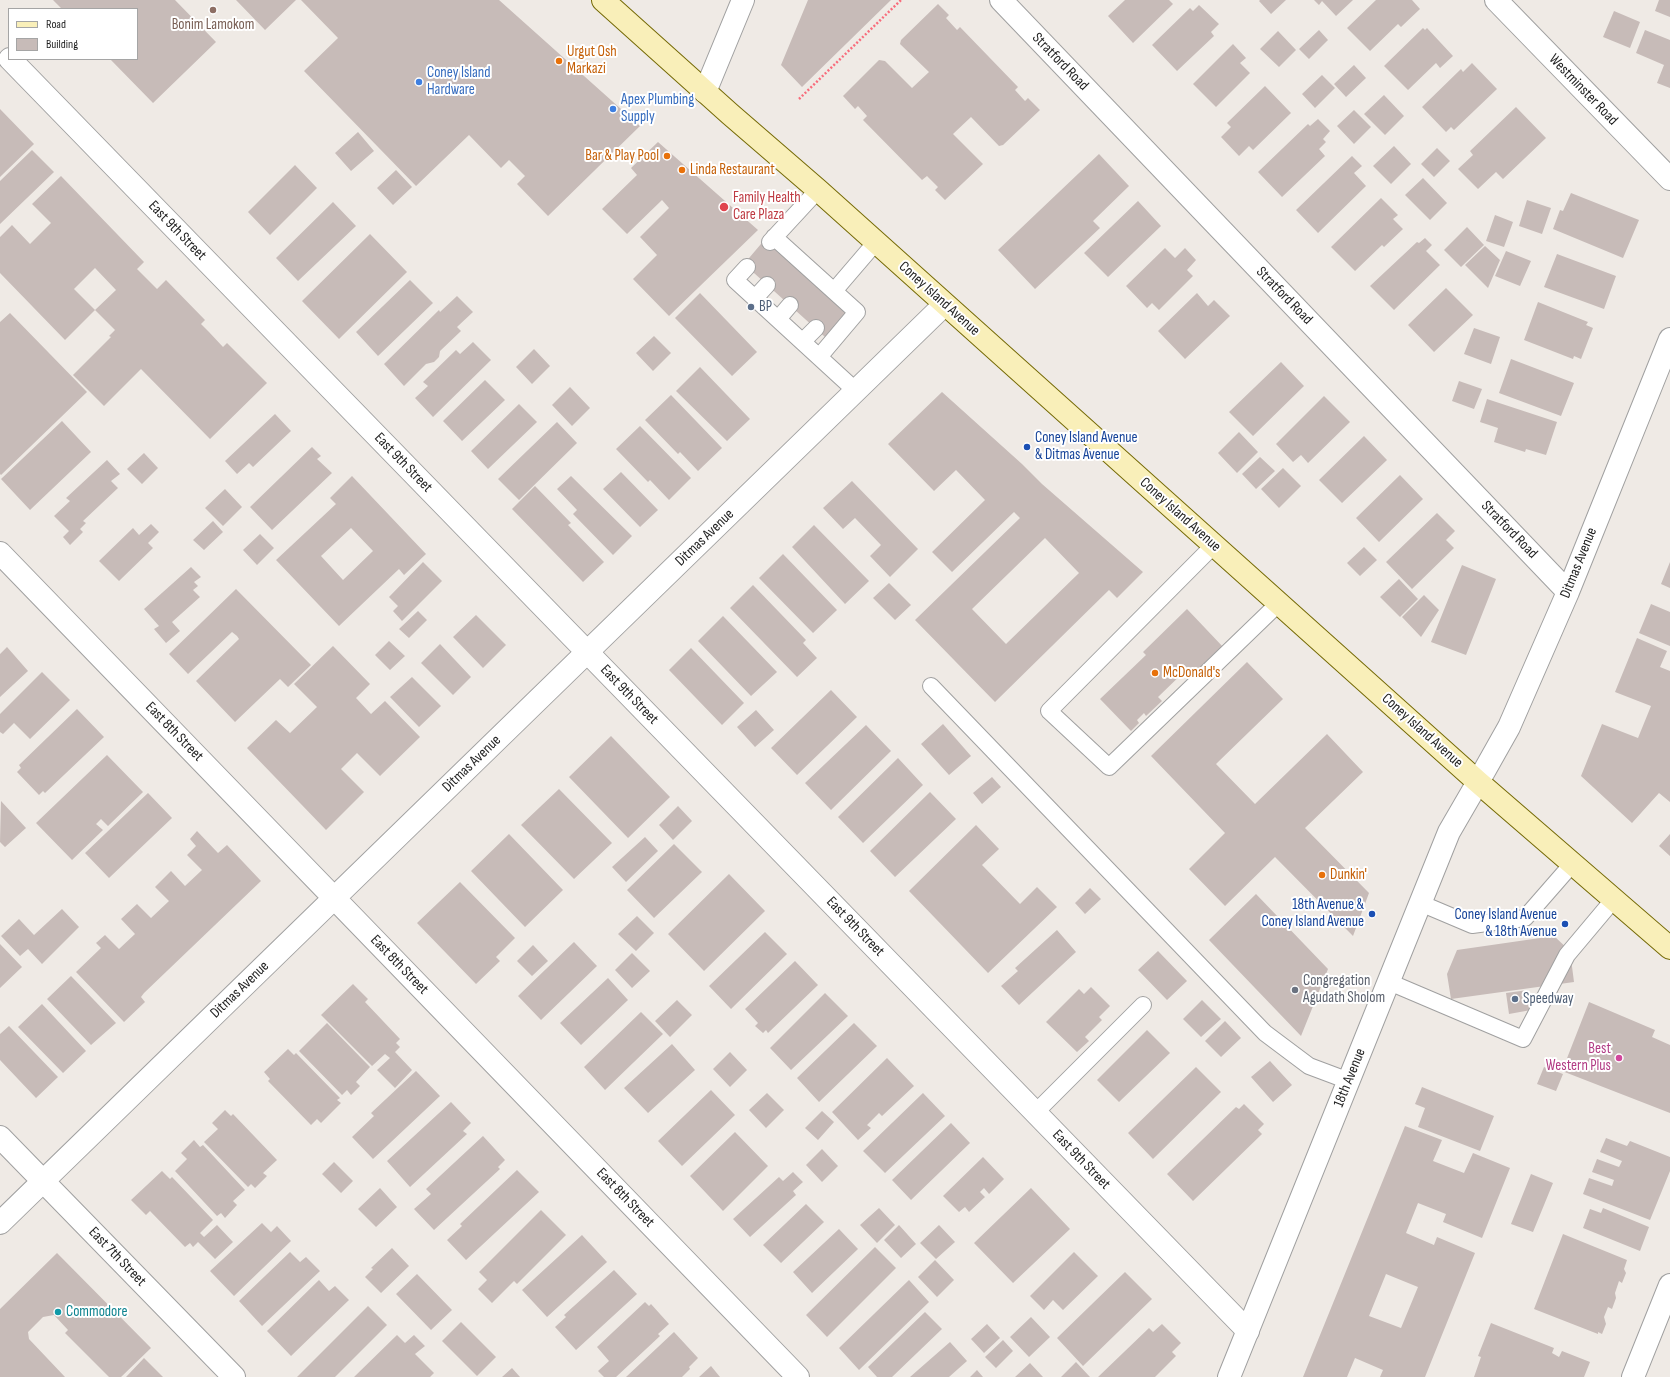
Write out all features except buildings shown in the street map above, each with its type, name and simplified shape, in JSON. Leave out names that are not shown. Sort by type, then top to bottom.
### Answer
[{"type":"main road","name":"Coney Island Avenue","points":[[603,0],[705,92],[818,190],[1478,782],[1670,948]]},
{"type":"street","points":[[705,92],[743,0]]},
{"type":"street","name":"Stratford Road","points":[[1001,0],[1568,592]]},
{"type":"street","name":"Westminster Road","points":[[1496,0],[1670,179]]},
{"type":"street","name":"East 9th Street","points":[[0,49],[8,56]]},
{"type":"street","name":"East 9th Street","points":[[12,60],[1248,1332]]},
{"type":"street","name":"Ditmas Avenue","points":[[0,1223],[944,304]]},
{"type":"street","name":"Ditmas Avenue","points":[[1478,782],[1508,727],[1568,592],[1670,339]]},
{"type":"street","name":"East 8th Street","points":[[0,553],[798,1377]]},
{"type":"street","name":"18th Avenue","points":[[1229,1377],[1449,832],[1478,782]]},
{"type":"street","name":"East 7th Street","points":[[0,1137],[234,1377]]},
{"type":"street","points":[[1633,1377],[1670,1285]]},
{"type":"lane","points":[[818,190],[772,239],[838,298],[857,312],[819,357]]},
{"type":"lane","points":[[838,298],[876,242]]},
{"type":"lane","points":[[748,267],[735,280],[856,391]]},
{"type":"lane","points":[[755,298],[767,285]]},
{"type":"lane","points":[[778,319],[790,305]]},
{"type":"lane","points":[[803,342],[816,328]]},
{"type":"lane","points":[[1214,545],[1049,711],[1109,767],[1279,603]]},
{"type":"lane","points":[[931,686],[1265,1033],[1309,1066],[1349,1082]]},
{"type":"lane","points":[[1420,903],[1472,925],[1525,918],[1573,863]]},
{"type":"lane","points":[[1389,982],[1523,1039],[1567,955],[1614,899]]},
{"type":"lane","points":[[1036,1113],[1143,1005]]},
{"type":"path","points":[[799,99],[901,0]]},
{"type":"place","name":"Bonim Lamokom","points":[[213,10]]},
{"type":"place","name":"Urgut Osh Markazi","points":[[559,61]]},
{"type":"place","name":"Coney Island Hardware","points":[[419,82]]},
{"type":"place","name":"Apex Plumbing Supply","points":[[613,109]]},
{"type":"place","name":"Bar & Play Pool","points":[[667,156]]},
{"type":"place","name":"Linda Restaurant","points":[[682,170]]},
{"type":"place","name":"Family Health Care Plaza","points":[[724,207]]},
{"type":"place","name":"BP","points":[[751,307]]},
{"type":"place","name":"Coney Island Avenue & Ditmas Avenue","points":[[1027,447]]},
{"type":"place","name":"McDonald's","points":[[1155,673]]},
{"type":"place","name":"Dunkin'","points":[[1322,875]]},
{"type":"place","name":"18th Avenue & Coney Island Avenue","points":[[1372,914]]},
{"type":"place","name":"Coney Island Avenue & 18th Avenue","points":[[1565,924]]},
{"type":"place","name":"Congregation Agudath Sholom","points":[[1295,990]]},
{"type":"place","name":"Speedway","points":[[1515,999]]},
{"type":"place","name":"Best Western Plus","points":[[1619,1058]]},
{"type":"place","name":"Commodore","points":[[58,1312]]}]
